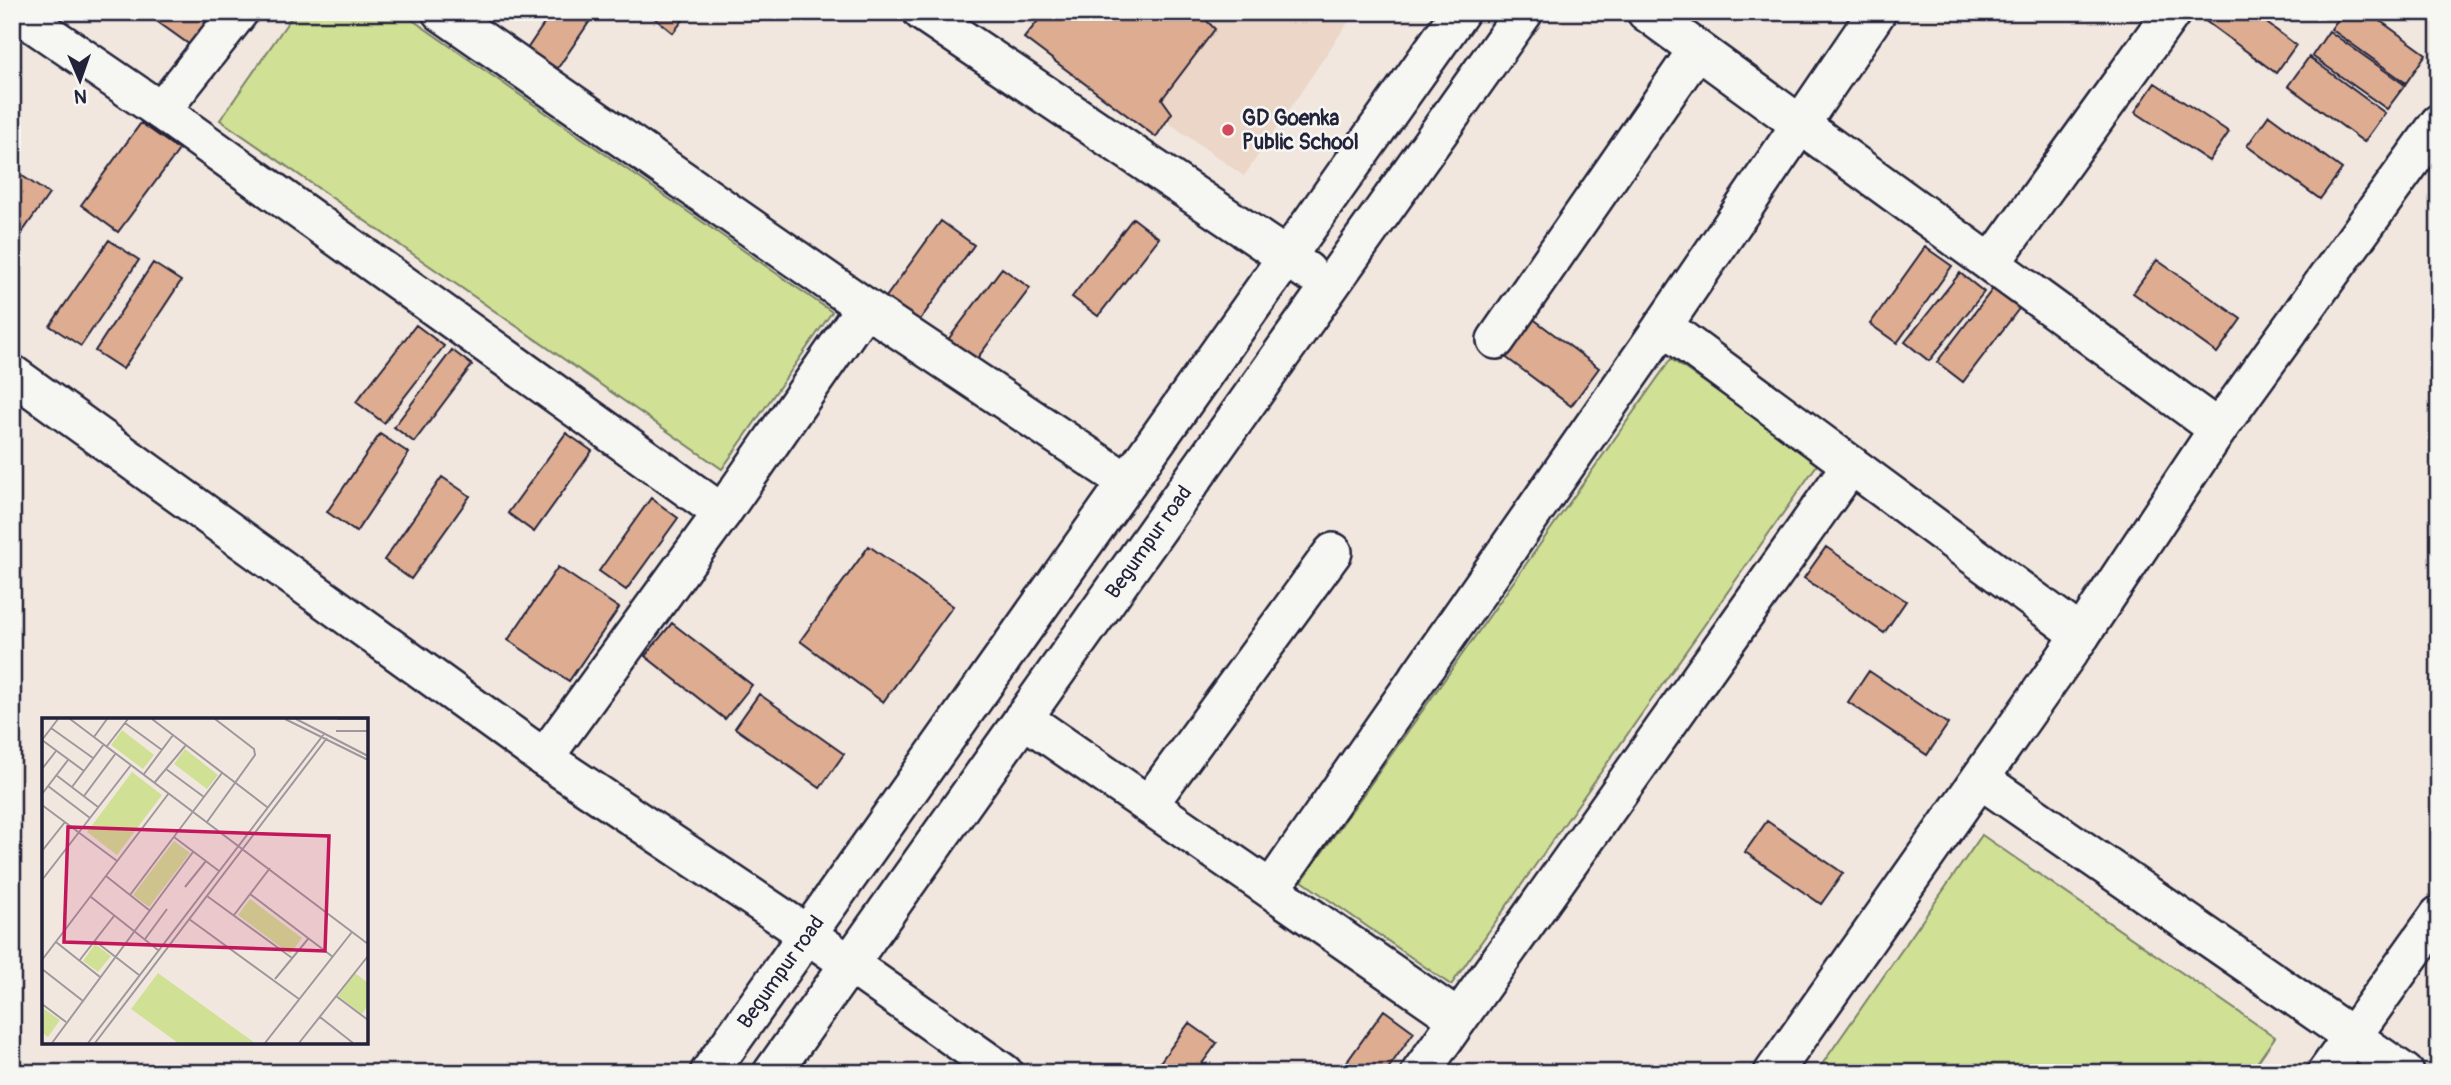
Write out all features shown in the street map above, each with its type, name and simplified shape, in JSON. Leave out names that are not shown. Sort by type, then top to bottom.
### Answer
[{"type":"street","points":[[16,12],[161,111],[722,513]]},
{"type":"street","points":[[161,111],[239,12]]},
{"type":"street","points":[[440,12],[865,307],[1127,482]]},
{"type":"street","points":[[922,12],[1330,285]]},
{"type":"street","name":"Begumpur road","points":[[709,1073],[1460,12]]},
{"type":"street","name":"Begumpur road","points":[[772,1073],[1524,12]]},
{"type":"street","points":[[1646,12],[2218,429]]},
{"type":"street","points":[[1271,889],[1663,326],[1877,12]]},
{"type":"street","points":[[1992,262],[2164,15]]},
{"type":"street","points":[[1496,341],[1698,50]]},
{"type":"street","points":[[1773,1073],[2081,635],[2218,429],[2439,123]]},
{"type":"street","points":[[544,758],[722,513],[865,307]]},
{"type":"street","points":[[1663,326],[2081,635]]},
{"type":"street","points":[[12,374],[544,758],[807,934],[1004,1073]]},
{"type":"street","points":[[1420,1073],[1851,465]]},
{"type":"street","points":[[1149,804],[1333,552]]},
{"type":"street","points":[[1023,718],[1458,1019]]},
{"type":"street","points":[[1980,779],[2405,1073]]},
{"type":"street","points":[[2326,1073],[2439,915]]},
{"type":"shaded area","name":"GD Goenka Public School","points":[[1012,12],[1355,12],[1244,176]]},
{"type":"green space","points":[[295,12],[401,12],[832,312],[722,469],[220,120]]},
{"type":"green space","points":[[1671,359],[1819,462],[1451,985],[1302,881]]},
{"type":"green space","points":[[1982,835],[2275,1037],[2250,1073],[1816,1073]]},
{"type":"building","points":[[144,12],[213,12],[190,45]]},
{"type":"building","points":[[552,12],[596,12],[549,81],[519,61]]},
{"type":"building","points":[[647,12],[689,12],[673,33]]},
{"type":"building","points":[[1045,12],[1198,12],[1215,29],[1162,99],[1172,113],[1156,137],[1024,38]]},
{"type":"building","points":[[2204,12],[2252,12],[2296,45],[2276,73],[2200,17]]},
{"type":"building","points":[[2343,12],[2368,12],[2426,54],[2406,83],[2331,29]]},
{"type":"building","points":[[2329,31],[2405,85],[2387,109],[2312,56]]},
{"type":"building","points":[[2309,57],[2385,113],[2364,142],[2288,86]]},
{"type":"building","points":[[2155,83],[2229,132],[2209,161],[2135,112]]},
{"type":"building","points":[[2269,115],[2342,169],[2320,199],[2247,146]]},
{"type":"building","points":[[141,123],[179,150],[118,232],[81,205]]},
{"type":"building","points":[[12,169],[49,194],[12,247]]},
{"type":"building","points":[[1133,218],[1159,238],[1098,316],[1072,297]]},
{"type":"building","points":[[941,221],[974,245],[914,328],[881,304]]},
{"type":"building","points":[[109,240],[139,260],[81,346],[50,326]]},
{"type":"building","points":[[1925,247],[1952,266],[1897,343],[1870,324]]},
{"type":"building","points":[[2157,260],[2241,319],[2217,353],[2133,293]]},
{"type":"building","points":[[153,263],[181,281],[123,369],[95,351]]},
{"type":"building","points":[[1002,268],[1030,288],[969,369],[941,349]]},
{"type":"building","points":[[1960,273],[1984,292],[1929,361],[1905,342]]},
{"type":"building","points":[[1995,286],[2021,306],[1963,382],[1937,362]]},
{"type":"building","points":[[1524,312],[1599,368],[1571,406],[1496,350]]},
{"type":"building","points":[[416,325],[444,346],[384,423],[356,402]]},
{"type":"building","points":[[452,350],[472,365],[414,442],[394,427]]},
{"type":"building","points":[[566,433],[592,451],[534,532],[508,513]]},
{"type":"building","points":[[380,434],[409,453],[356,532],[327,512]]},
{"type":"building","points":[[442,477],[470,496],[411,579],[384,560]]},
{"type":"building","points":[[651,498],[678,518],[626,590],[599,571]]},
{"type":"building","points":[[869,546],[953,606],[883,702],[800,641]]},
{"type":"building","points":[[1826,547],[1906,601],[1884,633],[1804,578]]},
{"type":"building","points":[[558,567],[619,608],[569,681],[508,640]]},
{"type":"building","points":[[672,623],[752,685],[725,719],[645,656]]},
{"type":"building","points":[[1869,671],[1948,724],[1927,755],[1848,702]]},
{"type":"building","points":[[759,694],[844,754],[820,788],[735,728]]},
{"type":"building","points":[[1767,821],[1843,873],[1821,904],[1745,852]]},
{"type":"building","points":[[1384,1010],[1414,1032],[1385,1073],[1339,1073]]},
{"type":"building","points":[[1189,1023],[1217,1043],[1195,1073],[1152,1073]]},
{"type":"place","name":"GD Goenka Public School","points":[[1228,130]]}]
